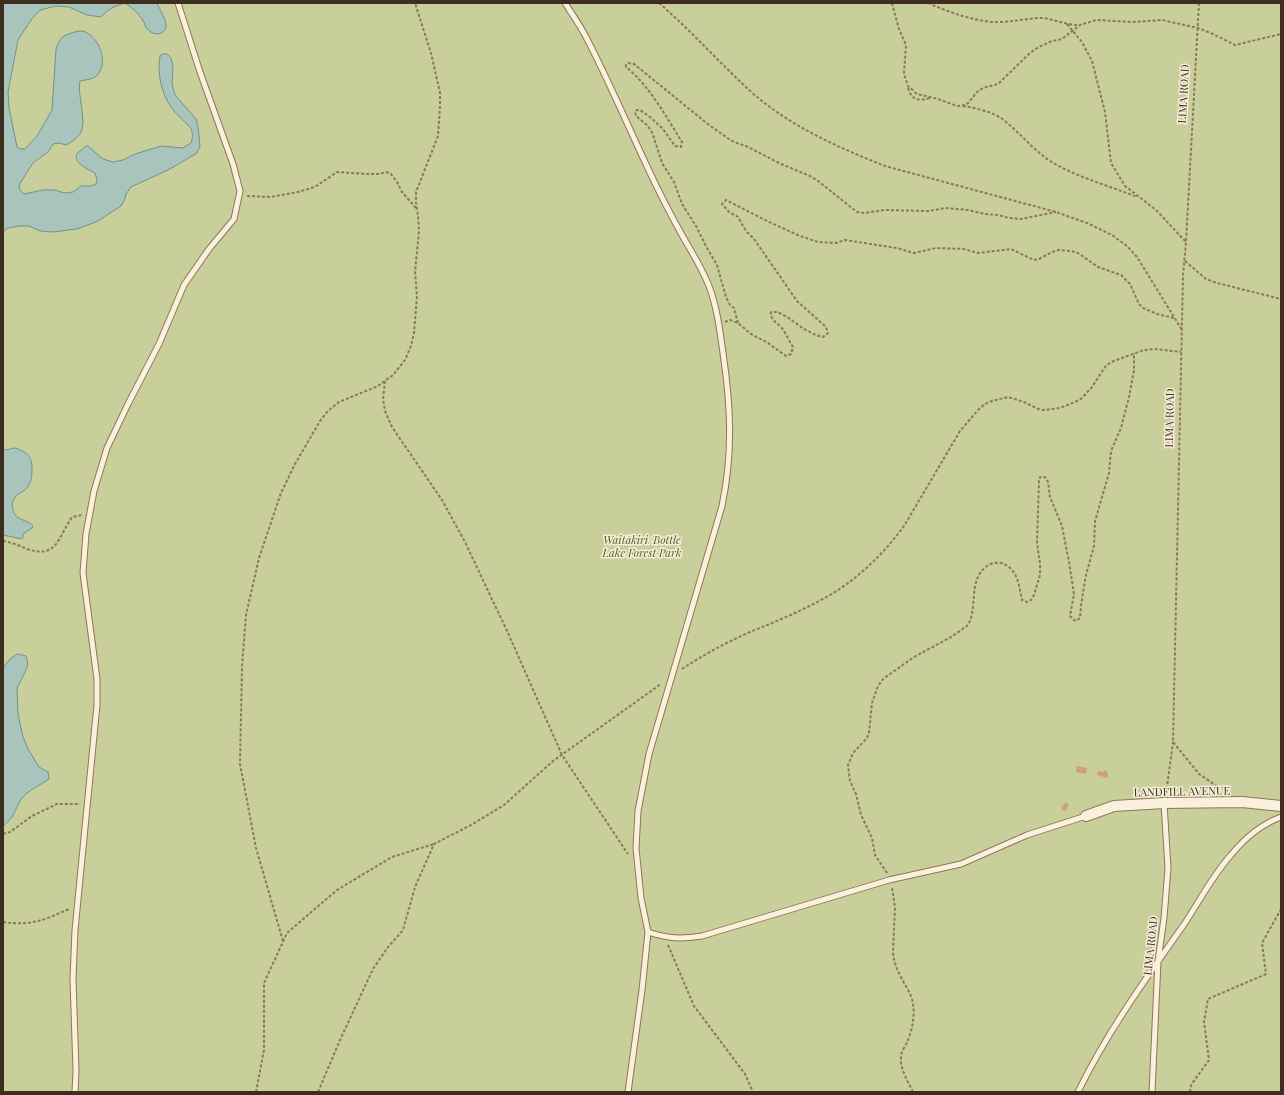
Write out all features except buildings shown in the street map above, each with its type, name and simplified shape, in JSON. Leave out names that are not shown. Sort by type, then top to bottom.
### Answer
[{"type":"street","name":"LANDFILL AVENUE","points":[[1086,816],[1114,806],[1164,803],[1242,802],[1281,806]]},
{"type":"lane","points":[[75,1092],[76,1071],[73,979],[74,930],[97,706],[96,679],[83,573],[86,534],[94,491],[107,448],[159,344],[184,285],[209,248],[234,219],[240,191],[233,164],[200,72],[178,3]]},
{"type":"lane","points":[[565,3],[585,36],[654,180],[701,269],[714,303],[727,376],[729,402],[730,450],[727,482],[716,528],[649,754],[638,811],[636,848],[641,898],[648,932],[642,990],[628,1092]]},
{"type":"lane","name":"LIMA ROAD","points":[[1152,1092],[1158,961],[1164,918],[1168,868],[1164,803]]},
{"type":"lane","points":[[648,932],[665,937],[686,938],[702,936],[890,880],[961,864],[1027,835],[1086,816]]},
{"type":"lane","points":[[1078,1092],[1111,1031],[1230,855],[1250,836],[1271,820],[1281,817]]},
{"type":"path","points":[[283,941],[256,848],[240,764],[242,666],[246,615],[259,558],[281,493],[295,464],[320,421],[328,411],[339,402],[378,386],[393,375],[404,360],[411,346],[414,333],[417,296],[416,272],[419,231],[416,192],[438,136],[440,106],[440,93],[431,53],[415,3]]},
{"type":"path","points":[[659,3],[678,19],[749,90],[772,108],[803,128],[857,155],[885,166],[1056,212],[1087,223],[1112,235],[1127,246],[1137,257],[1182,330]]},
{"type":"path","points":[[892,3],[899,29],[906,45],[904,74],[910,93],[914,98],[920,100],[932,98]]},
{"type":"path","points":[[928,3],[961,16],[994,22],[1045,18],[1067,24],[1080,25],[1096,20],[1133,22],[1162,20],[1198,28],[1234,45],[1281,34]]},
{"type":"path","name":"LIMA ROAD","points":[[1164,803],[1173,742],[1181,352],[1199,3]]},
{"type":"path","points":[[1067,24],[1082,42],[1092,61],[1105,112],[1111,163],[1124,186],[1156,210],[1186,242]]},
{"type":"path","points":[[962,106],[969,102],[977,92],[983,88],[1001,82],[1039,46],[1062,39],[1080,25]]},
{"type":"path","points":[[738,323],[734,308],[730,305],[726,297],[717,265],[682,204],[674,182],[662,163],[652,132],[647,125],[636,116],[635,112],[640,110],[657,123],[666,131],[677,147],[681,147],[682,142],[658,104],[638,78],[626,67],[628,63],[634,64],[710,126],[732,141],[810,176],[857,212],[867,213],[884,210],[929,211],[945,208],[968,210],[1021,219],[1056,212]]},
{"type":"path","points":[[908,86],[917,94],[957,106],[989,113],[1000,118],[1042,156],[1056,165],[1075,174],[1140,198]]},
{"type":"path","points":[[239,195],[270,197],[298,192],[315,186],[337,172],[379,174],[386,172],[391,174],[402,192],[417,209]]},
{"type":"path","points":[[718,324],[730,320],[738,323],[751,334],[768,343],[786,356],[791,354],[793,347],[781,327],[773,320],[770,315],[771,312],[775,311],[816,336],[823,337],[828,333],[826,327],[797,301],[754,239],[746,231],[738,217],[729,212],[722,204],[726,200],[767,221],[800,236],[818,242],[836,243],[845,240],[897,248],[914,253],[936,248],[964,249],[978,253],[1011,249],[1034,260],[1058,250],[1071,251],[1078,253],[1098,267],[1120,275],[1130,284],[1139,304],[1143,308],[1157,314],[1174,318]]},
{"type":"path","points":[[1185,261],[1206,279],[1281,299]]},
{"type":"path","points":[[256,1092],[264,1050],[264,983],[287,934],[337,890],[392,857],[434,844],[471,826],[504,805],[553,761],[673,675],[706,655],[830,595],[845,585],[866,568],[901,531],[960,431],[985,404],[1008,397],[1024,402],[1038,409],[1044,410],[1060,408],[1082,398],[1092,387],[1105,367],[1111,362],[1144,350],[1155,349],[1181,352]]},
{"type":"path","points":[[913,1092],[904,1073],[901,1054],[910,1033],[914,1004],[894,959],[894,897],[890,880],[875,855],[872,838],[860,815],[856,794],[850,781],[848,770],[850,759],[853,753],[867,738],[869,733],[872,703],[878,686],[887,675],[967,626],[972,615],[977,580],[984,568],[998,562],[1007,566],[1015,574],[1018,580],[1022,600],[1027,602],[1031,600],[1040,575],[1040,564],[1036,543],[1039,480],[1040,477],[1043,476],[1048,482],[1050,497],[1062,526],[1067,550],[1074,594],[1070,616],[1076,621],[1080,618],[1086,575],[1094,546],[1095,521],[1109,473],[1111,451],[1121,428],[1129,397],[1134,370],[1134,353]]},
{"type":"path","points":[[385,381],[383,399],[385,411],[392,427],[442,500],[465,542],[508,633],[562,755],[638,869]]},
{"type":"path","points":[[3,541],[30,550],[45,552],[53,548],[58,542],[72,517],[90,514]]},
{"type":"path","points":[[1173,742],[1199,774],[1242,802]]},
{"type":"path","points":[[3,834],[10,832],[32,816],[57,804],[88,805]]},
{"type":"path","points":[[318,1092],[373,969],[388,947],[403,930],[415,887],[434,844]]},
{"type":"path","points":[[3,922],[26,924],[52,917],[77,905]]},
{"type":"path","points":[[1190,1092],[1191,1085],[1209,1060],[1204,1022],[1208,999],[1266,974],[1262,943],[1281,909]]},
{"type":"path","points":[[665,937],[694,1006],[745,1074],[753,1092]]},
{"type":"green space","name":"Waitākiri/Bottle Lake Forest Park","points":[[3,3],[1281,3],[1281,1092],[3,1092]]},
{"type":"water","points":[[3,3],[125,3],[112,8],[101,17],[87,15],[69,7],[56,6],[40,10],[31,20],[18,40],[8,92],[9,108],[17,147],[21,149],[25,149],[37,136],[52,110],[56,49],[59,41],[66,35],[77,31],[88,33],[98,44],[102,58],[100,72],[95,77],[80,81],[79,87],[83,114],[83,127],[81,132],[75,140],[66,145],[59,143],[53,144],[48,152],[33,163],[19,185],[20,190],[24,194],[43,190],[55,190],[64,193],[73,192],[81,186],[91,186],[96,184],[97,179],[95,173],[80,164],[76,158],[77,154],[86,146],[88,146],[103,159],[113,162],[123,160],[135,154],[161,146],[183,148],[191,143],[192,131],[190,127],[171,107],[162,89],[159,62],[160,56],[163,54],[167,54],[171,58],[173,67],[172,84],[175,95],[196,119],[200,146],[197,153],[170,169],[131,187],[121,206],[96,222],[77,229],[53,232],[40,231],[29,226],[19,226],[8,228],[3,232]]},
{"type":"water","points":[[125,3],[157,3],[165,20],[166,25],[163,32],[155,34],[151,32],[146,28],[144,22],[137,13]]},
{"type":"water","points":[[15,448],[28,454],[32,467],[31,481],[28,487],[17,495],[12,503],[17,517],[33,526],[23,534],[22,539],[3,535],[3,451]]},
{"type":"water","points":[[18,654],[26,656],[28,664],[17,688],[18,714],[23,737],[28,749],[39,767],[48,772],[49,779],[23,797],[12,817],[3,826],[3,668],[10,659]]}]
